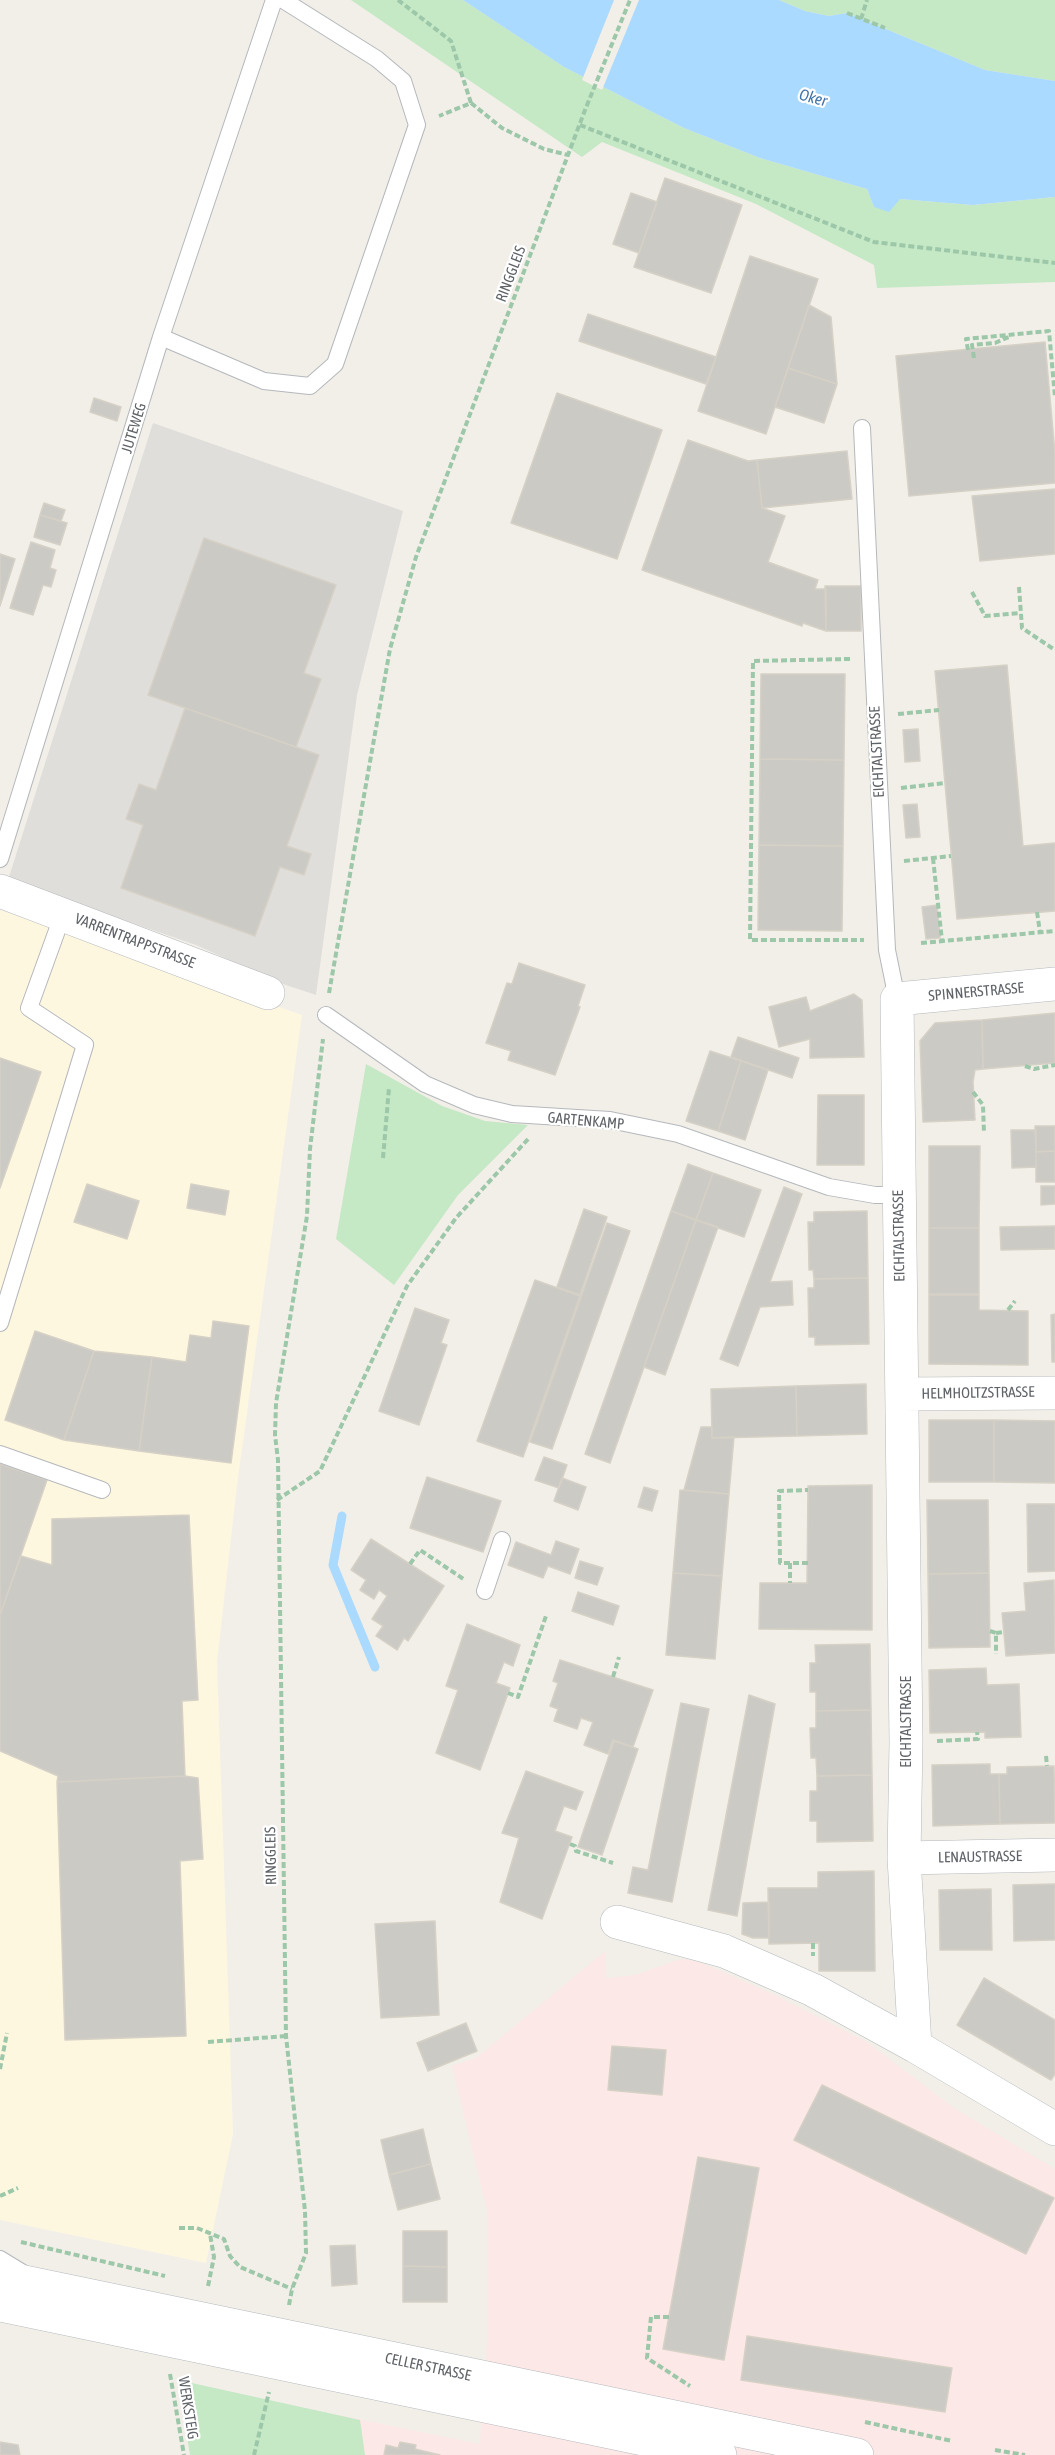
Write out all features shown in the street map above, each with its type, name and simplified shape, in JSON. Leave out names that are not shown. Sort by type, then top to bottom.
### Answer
[{"type":"street","name":"VARRENTRAPPSTRASSE","points":[[0,891],[268,993]]},
{"type":"street","name":"SPINNERSTRASSE","points":[[897,999],[1055,984]]},
{"type":"street","name":"EICHTALSTRASSE","points":[[897,999],[906,1742],[904,1858],[915,2046]]},
{"type":"street","name":"HELMHOLTZSTRASSE","points":[[902,1394],[1055,1393]]},
{"type":"street","name":"LENAUSTRASSE","points":[[904,1858],[1055,1855]]},
{"type":"street","points":[[617,1922],[724,1951],[813,1990],[915,2046],[1055,2129]]},
{"type":"street","name":"CELLER STRASSE","points":[[0,2277],[856,2455]]},
{"type":"street","name":"CELLER STRASSE","points":[[0,2305],[720,2455]]},
{"type":"lane","name":"JUTEWEG","points":[[0,859],[161,337],[274,0]]},
{"type":"lane","points":[[161,337],[264,381],[310,386],[335,364],[417,125],[403,81],[377,59],[283,0]]},
{"type":"lane","name":"EICHTALSTRASSE","points":[[862,428],[886,940],[897,999]]},
{"type":"lane","points":[[0,1323],[85,1045],[29,1008],[63,914]]},
{"type":"lane","name":"GARTENKAMP","points":[[326,1015],[425,1084],[474,1105],[512,1114],[610,1120],[678,1134],[829,1187],[875,1195],[898,1195]]},
{"type":"lane","points":[[0,1454],[102,1490]]},
{"type":"lane","points":[[485,1591],[502,1540]]},
{"type":"lane","points":[[0,2259],[42,2284]]},
{"type":"path","points":[[398,0],[451,41],[471,104],[502,128],[544,149],[568,155]]},
{"type":"path","name":"RINGGLEIS","points":[[278,2301],[289,2304],[292,2289],[306,2253],[305,2211],[286,2036],[276,1404],[307,1216],[310,1149],[326,1015],[390,649],[416,557],[585,110],[630,0]]},
{"type":"path","points":[[861,19],[867,0]]},
{"type":"path","points":[[847,13],[885,28]]},
{"type":"path","points":[[417,125],[471,104]]},
{"type":"path","points":[[580,125],[874,242],[1055,263]]},
{"type":"path","points":[[968,350],[966,339],[1049,331],[1055,397]]},
{"type":"path","points":[[974,358],[972,345],[995,343],[1015,334]]},
{"type":"path","points":[[1019,587],[1022,628],[1055,650]]},
{"type":"path","points":[[972,592],[986,616],[1020,613]]},
{"type":"path","points":[[873,658],[753,661],[750,940],[886,940]]},
{"type":"path","points":[[876,717],[939,710]]},
{"type":"path","points":[[879,790],[945,783]]},
{"type":"path","points":[[882,863],[951,856]]},
{"type":"path","points":[[933,858],[942,941]]},
{"type":"path","points":[[1036,912],[1040,932]]},
{"type":"path","points":[[921,943],[1055,931]]},
{"type":"path","points":[[383,1158],[392,1061]]},
{"type":"path","points":[[1025,1066],[1034,1069],[1055,1065]]},
{"type":"path","points":[[973,1092],[982,1105],[984,1133]]},
{"type":"path","points":[[276,1500],[320,1471],[407,1286],[456,1218],[527,1140],[552,1118]]},
{"type":"path","points":[[1008,1310],[1015,1301]]},
{"type":"path","points":[[808,1490],[779,1491],[780,1563],[808,1563]]},
{"type":"path","points":[[410,1564],[420,1550],[468,1582]]},
{"type":"path","points":[[790,1563],[790,1583]]},
{"type":"path","points":[[508,1694],[518,1697],[546,1616]]},
{"type":"path","points":[[990,1631],[996,1634],[1003,1632]]},
{"type":"path","points":[[996,1634],[996,1654]]},
{"type":"path","points":[[613,1677],[619,1658]]},
{"type":"path","points":[[906,1742],[978,1739],[977,1732]]},
{"type":"path","points":[[1046,1756],[1047,1766]]},
{"type":"path","points":[[570,1844],[575,1846],[576,1851],[613,1863]]},
{"type":"path","points":[[0,2069],[7,2033]]},
{"type":"path","points":[[208,2042],[286,2036]]},
{"type":"path","points":[[0,2196],[18,2188]]},
{"type":"path","points":[[179,2228],[197,2228],[224,2239],[230,2256],[240,2267],[292,2289]]},
{"type":"path","points":[[208,2286],[214,2257],[210,2234]]},
{"type":"path","points":[[16,2241],[174,2278]]},
{"type":"path","points":[[197,2283],[220,2289]]},
{"type":"path","points":[[669,2317],[651,2317],[647,2358],[693,2387]]},
{"type":"path","name":"WERKSTEIG","points":[[169,2364],[184,2455]]},
{"type":"path","points":[[254,2455],[271,2385]]},
{"type":"path","points":[[995,2450],[1025,2455]]},
{"type":"shaded area","points":[[153,423],[403,511],[357,695],[316,995],[280,983],[196,945],[8,880]]},
{"type":"shaded area","points":[[0,910],[302,1015],[237,1485],[217,1662],[233,2134],[206,2263],[0,2220]]},
{"type":"shaded area","points":[[605,1951],[606,1978],[635,1975],[686,1959],[700,1962],[775,1995],[867,2042],[954,2108],[1055,2169],[1055,2455],[334,2455],[338,2415],[480,2444],[487,2342],[487,2211],[452,2066],[476,2058]]},
{"type":"green space","points":[[351,0],[463,0],[564,67],[684,128],[760,158],[867,189],[874,207],[900,199],[973,205],[1055,197],[1055,282],[877,288],[874,265],[756,204],[602,142],[582,157]]},
{"type":"green space","points":[[779,0],[1055,0],[1055,81],[985,70],[847,13],[829,16],[805,11]]},
{"type":"green space","points":[[366,1064],[442,1106],[485,1121],[528,1125],[458,1195],[394,1285],[336,1239]]},
{"type":"green space","points":[[178,2380],[360,2420],[365,2455],[190,2455]]},
{"type":"water","name":"Oker","points":[[463,0],[779,0],[805,11],[829,16],[847,13],[985,70],[1055,81],[1055,197],[973,205],[900,199],[889,212],[874,207],[867,189],[760,158],[684,128],[564,67]]},
{"type":"pier","points":[[614,0],[639,0],[602,90],[582,80]]},
{"type":"building","points":[[665,178],[742,205],[711,293],[634,267]]},
{"type":"building","points":[[631,193],[657,202],[639,253],[613,244]]},
{"type":"building","points":[[750,256],[818,279],[766,434],[698,411]]},
{"type":"building","points":[[809,305],[831,317],[837,384],[788,368]]},
{"type":"building","points":[[588,314],[716,357],[706,384],[579,341]]},
{"type":"building","points":[[1045,342],[1055,453],[1055,483],[909,496],[896,356]]},
{"type":"building","points":[[788,368],[837,384],[824,423],[775,407]]},
{"type":"building","points":[[557,393],[662,430],[617,559],[511,523]]},
{"type":"building","points":[[94,398],[121,407],[117,421],[90,412]]},
{"type":"building","points":[[688,440],[748,461],[757,460],[762,508],[785,516],[768,562],[818,580],[815,589],[826,589],[826,631],[803,623],[802,626],[642,570]]},
{"type":"building","points":[[847,451],[852,499],[762,508],[757,460]]},
{"type":"building","points":[[1055,489],[1055,554],[980,561],[972,496]]},
{"type":"building","points":[[44,503],[65,510],[61,521],[40,515]]},
{"type":"building","points":[[40,515],[67,523],[60,545],[34,537]]},
{"type":"building","points":[[204,538],[336,585],[304,673],[321,679],[296,747],[148,695]]},
{"type":"building","points":[[31,542],[55,550],[50,568],[56,570],[51,587],[43,585],[33,615],[10,608]]},
{"type":"building","points":[[0,554],[15,559],[0,606]]},
{"type":"building","points":[[825,586],[861,586],[861,631],[826,631]]},
{"type":"building","points":[[1007,665],[1023,846],[1055,843],[1055,911],[957,919],[935,671]]},
{"type":"building","points":[[761,674],[845,674],[844,760],[760,759]]},
{"type":"building","points":[[185,708],[319,755],[287,846],[311,854],[304,875],[280,867],[255,936],[121,888],[143,825],[126,819],[139,784],[156,790]]},
{"type":"building","points":[[918,729],[920,761],[905,762],[903,730]]},
{"type":"building","points":[[760,759],[844,760],[843,846],[759,845]]},
{"type":"building","points":[[917,804],[920,837],[906,838],[903,805]]},
{"type":"building","points":[[759,845],[843,846],[842,931],[758,930]]},
{"type":"building","points":[[937,905],[940,938],[926,939],[922,907]]},
{"type":"building","points":[[519,963],[585,985],[578,1006],[580,1007],[555,1075],[508,1060],[511,1051],[486,1043],[507,983],[512,984]]},
{"type":"building","points":[[854,994],[862,1000],[864,1057],[810,1058],[810,1039],[779,1047],[769,1007],[806,997],[810,1011]]},
{"type":"building","points":[[1055,1013],[1055,1063],[983,1069],[982,1020]]},
{"type":"building","points":[[982,1020],[983,1069],[975,1070],[973,1082],[975,1120],[923,1122],[920,1041],[935,1023]]},
{"type":"building","points":[[738,1037],[799,1058],[792,1078],[731,1057]]},
{"type":"building","points":[[710,1051],[741,1061],[718,1131],[686,1121]]},
{"type":"building","points":[[0,1058],[41,1072],[0,1188]]},
{"type":"building","points":[[741,1061],[768,1070],[745,1140],[718,1131]]},
{"type":"building","points":[[818,1095],[864,1095],[864,1165],[817,1165]]},
{"type":"building","points":[[1035,1126],[1055,1126],[1055,1151],[1036,1152]]},
{"type":"building","points":[[1011,1130],[1036,1130],[1036,1167],[1012,1168]]},
{"type":"building","points":[[929,1146],[980,1146],[979,1228],[929,1228]]},
{"type":"building","points":[[1055,1151],[1055,1182],[1036,1182],[1036,1152]]},
{"type":"building","points":[[688,1164],[713,1173],[696,1220],[671,1211]]},
{"type":"building","points":[[713,1173],[761,1190],[744,1237],[696,1220]]},
{"type":"building","points":[[87,1184],[139,1201],[127,1239],[74,1222]]},
{"type":"building","points":[[191,1184],[229,1191],[225,1215],[187,1208]]},
{"type":"building","points":[[1041,1186],[1055,1186],[1055,1204],[1041,1205]]},
{"type":"building","points":[[784,1187],[802,1194],[770,1282],[792,1281],[793,1305],[760,1307],[738,1366],[720,1359]]},
{"type":"building","points":[[584,1209],[607,1217],[580,1295],[557,1287]]},
{"type":"building","points":[[671,1211],[696,1220],[610,1463],[585,1454]]},
{"type":"building","points":[[867,1211],[868,1278],[814,1279],[813,1270],[809,1270],[808,1222],[814,1222],[814,1212]]},
{"type":"building","points":[[696,1220],[718,1227],[665,1375],[644,1367]]},
{"type":"building","points":[[607,1223],[630,1231],[552,1449],[530,1442]]},
{"type":"building","points":[[1055,1226],[1055,1249],[1001,1250],[1000,1227]]},
{"type":"building","points":[[929,1228],[979,1228],[979,1294],[929,1294]]},
{"type":"building","points":[[868,1278],[869,1344],[815,1345],[815,1337],[809,1337],[808,1288],[814,1288],[814,1279]]},
{"type":"building","points":[[535,1280],[580,1296],[523,1457],[477,1441]]},
{"type":"building","points":[[929,1295],[979,1295],[979,1310],[1028,1311],[1028,1365],[929,1364]]},
{"type":"building","points":[[415,1308],[449,1320],[441,1343],[447,1345],[419,1425],[379,1411]]},
{"type":"building","points":[[1055,1314],[1055,1362],[1052,1362],[1051,1315]]},
{"type":"building","points":[[213,1321],[249,1326],[231,1463],[139,1451],[152,1357],[186,1362],[190,1335],[211,1338]]},
{"type":"building","points":[[35,1331],[94,1351],[64,1440],[5,1420]]},
{"type":"building","points":[[94,1351],[152,1357],[139,1451],[64,1440]]},
{"type":"building","points":[[866,1384],[867,1434],[797,1436],[796,1386]]},
{"type":"building","points":[[796,1386],[797,1436],[712,1438],[711,1389]]},
{"type":"building","points":[[929,1420],[994,1420],[994,1482],[929,1482]]},
{"type":"building","points":[[994,1420],[1055,1421],[1055,1483],[994,1482]]},
{"type":"building","points":[[701,1427],[712,1427],[712,1438],[734,1437],[729,1494],[684,1490]]},
{"type":"building","points":[[544,1457],[567,1465],[559,1488],[535,1480]]},
{"type":"building","points":[[0,1464],[47,1480],[0,1615]]},
{"type":"building","points":[[427,1477],[501,1501],[483,1552],[410,1528]]},
{"type":"building","points":[[562,1478],[586,1487],[578,1510],[554,1501]]},
{"type":"building","points":[[872,1485],[872,1630],[759,1629],[760,1583],[807,1583],[808,1486]]},
{"type":"building","points":[[644,1487],[658,1491],[652,1511],[638,1507]]},
{"type":"building","points":[[680,1490],[729,1494],[722,1576],[673,1573]]},
{"type":"building","points":[[927,1500],[988,1500],[989,1573],[928,1574]]},
{"type":"building","points":[[1027,1504],[1055,1504],[1055,1571],[1028,1572]]},
{"type":"building","points":[[189,1515],[198,1700],[182,1701],[185,1776],[57,1782],[58,1776],[0,1751],[0,1615],[21,1556],[52,1565],[52,1519]]},
{"type":"building","points":[[371,1539],[444,1586],[408,1641],[404,1638],[397,1650],[376,1636],[383,1626],[372,1619],[387,1596],[379,1590],[374,1599],[360,1590],[366,1580],[351,1570]]},
{"type":"building","points":[[556,1541],[579,1549],[570,1574],[548,1566],[543,1578],[508,1565],[516,1542],[551,1555]]},
{"type":"building","points":[[580,1561],[603,1568],[597,1585],[575,1578]]},
{"type":"building","points":[[673,1573],[722,1576],[715,1659],[666,1655]]},
{"type":"building","points":[[989,1573],[990,1647],[929,1648],[928,1574]]},
{"type":"building","points":[[1054,1580],[1055,1653],[1006,1656],[1002,1613],[1026,1611],[1024,1583]]},
{"type":"building","points":[[578,1592],[619,1606],[613,1625],[572,1611]]},
{"type":"building","points":[[467,1624],[520,1645],[513,1666],[504,1662],[496,1683],[510,1688],[480,1770],[436,1753],[458,1690],[446,1686]]},
{"type":"building","points":[[870,1644],[871,1710],[816,1711],[816,1692],[810,1692],[810,1663],[816,1663],[815,1645]]},
{"type":"building","points":[[560,1660],[653,1690],[633,1747],[613,1740],[608,1754],[584,1745],[593,1722],[581,1718],[577,1729],[554,1721],[558,1709],[550,1706],[558,1683],[553,1681]]},
{"type":"building","points":[[986,1668],[987,1685],[1019,1684],[1021,1737],[985,1738],[985,1732],[930,1733],[929,1670]]},
{"type":"building","points":[[749,1695],[775,1704],[737,1916],[708,1910]]},
{"type":"building","points":[[681,1703],[709,1709],[672,1902],[628,1893],[633,1867],[648,1870]]},
{"type":"building","points":[[871,1710],[872,1775],[817,1776],[816,1758],[811,1758],[810,1728],[816,1728],[816,1711]]},
{"type":"building","points":[[614,1741],[638,1749],[602,1855],[578,1847]]},
{"type":"building","points":[[990,1764],[990,1774],[999,1774],[1000,1824],[933,1826],[932,1765]]},
{"type":"building","points":[[1054,1766],[1055,1823],[1000,1824],[999,1774],[1007,1774],[1007,1767]]},
{"type":"building","points":[[526,1771],[583,1792],[576,1810],[564,1806],[555,1831],[572,1837],[542,1919],[500,1902],[519,1838],[502,1833]]},
{"type":"building","points":[[872,1775],[873,1841],[817,1842],[817,1821],[810,1821],[810,1791],[817,1791],[817,1776]]},
{"type":"building","points":[[185,1776],[198,1778],[203,1859],[180,1861],[186,2036],[65,2040],[57,1782]]},
{"type":"building","points":[[874,1871],[875,1971],[819,1971],[819,1943],[769,1944],[768,1888],[818,1888],[818,1872]]},
{"type":"building","points":[[1055,1884],[1055,1940],[1014,1941],[1013,1885]]},
{"type":"building","points":[[991,1889],[992,1950],[940,1950],[939,1890]]},
{"type":"building","points":[[769,1902],[769,1938],[753,1938],[742,1934],[743,1903]]},
{"type":"building","points":[[435,1921],[439,2015],[381,2018],[375,1924]]},
{"type":"building","points":[[984,1978],[1055,2020],[1055,2074],[1051,2080],[957,2025]]},
{"type":"building","points":[[466,2023],[477,2051],[428,2071],[417,2043]]},
{"type":"building","points":[[612,2046],[666,2050],[662,2095],[608,2090]]},
{"type":"building","points":[[822,2085],[1054,2198],[1026,2254],[794,2140]]},
{"type":"building","points":[[423,2129],[431,2164],[389,2175],[381,2140]]},
{"type":"building","points":[[698,2157],[759,2168],[724,2360],[663,2349]]},
{"type":"building","points":[[431,2164],[440,2199],[398,2210],[389,2175]]},
{"type":"building","points":[[403,2231],[447,2231],[447,2267],[403,2266]]},
{"type":"building","points":[[355,2245],[357,2284],[332,2286],[330,2246]]},
{"type":"building","points":[[403,2266],[447,2267],[447,2302],[403,2302]]},
{"type":"building","points":[[747,2336],[952,2368],[945,2412],[741,2380]]},
{"type":"building","points":[[0,2442],[18,2445],[20,2455],[0,2455]]},
{"type":"building","points":[[400,2442],[416,2445],[415,2449],[440,2455],[384,2455],[386,2445],[398,2448]]},
{"type":"waterway","points":[[342,1516],[333,1565],[375,1667]]}]
